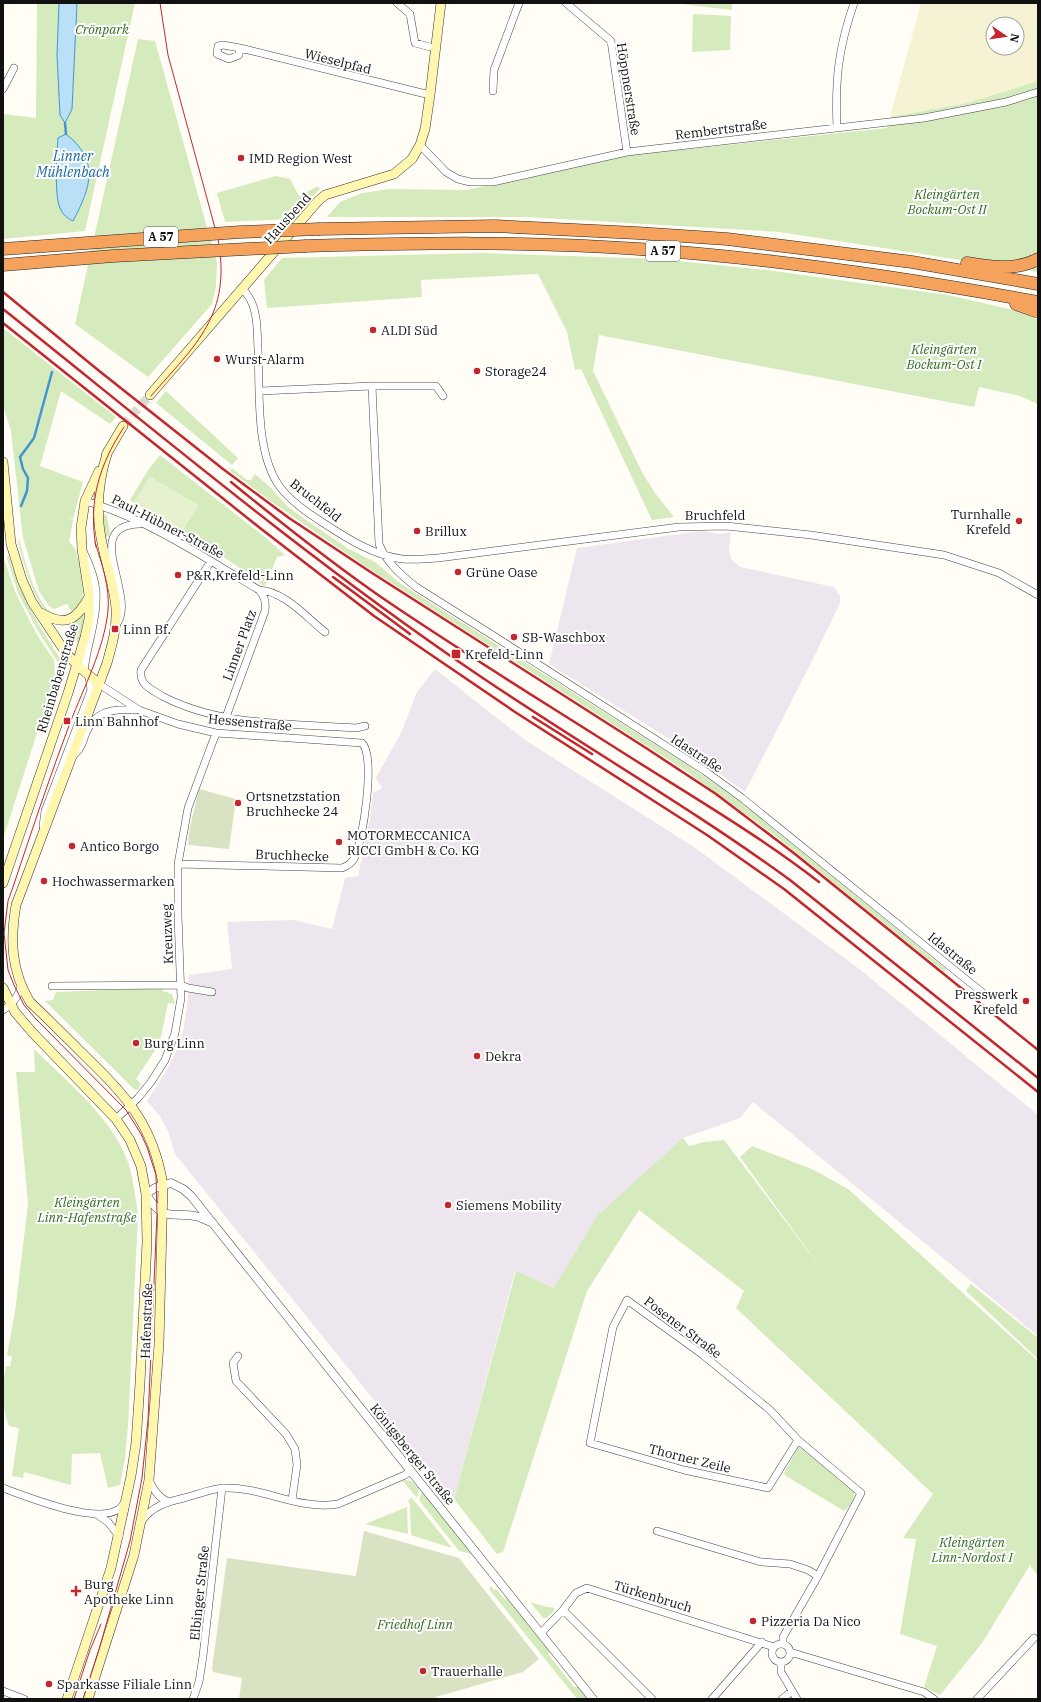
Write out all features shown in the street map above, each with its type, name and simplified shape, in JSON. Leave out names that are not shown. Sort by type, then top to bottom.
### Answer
[{"type":"highway","name":"A 57","points":[[3,250],[240,232],[495,226],[535,227],[727,239],[912,262],[1038,284]]},
{"type":"highway","name":"A 57","points":[[3,265],[113,256],[306,246],[414,243],[546,244],[639,249],[779,262],[983,292],[1038,302]]},
{"type":"highway","points":[[912,262],[944,260],[989,267],[1011,267],[1025,265],[1038,259]]},
{"type":"highway","points":[[983,292],[1038,312]]},
{"type":"main road","name":"Hausbend","points":[[150,395],[302,219],[325,195],[394,174],[412,159],[420,145],[425,129],[430,95],[433,50],[441,3]]},
{"type":"main road","points":[[108,451],[123,426]]},
{"type":"main road","name":"Rheinbabenstraße","points":[[3,883],[83,671],[85,637],[89,619],[89,595],[81,528],[85,501],[108,451]]},
{"type":"main road","name":"Rheinbabenstraße","points":[[21,987],[13,956],[16,905],[99,684],[112,644],[116,626],[116,609],[99,524],[98,504],[101,471],[108,451]]},
{"type":"main road","points":[[3,462],[11,544],[22,580],[37,610],[66,653],[83,671],[99,684]]},
{"type":"main road","points":[[37,610],[53,620],[64,621],[73,618],[80,611],[89,595]]},
{"type":"main road","name":"Hafenstraße","points":[[21,987],[30,1002],[116,1086],[132,1105],[154,1145],[163,1185],[156,1405],[149,1480],[141,1523],[129,1571],[88,1699]]},
{"type":"main road","points":[[3,988],[7,1008]]},
{"type":"main road","name":"Hafenstraße","points":[[7,1008],[116,1119],[130,1140],[141,1166],[146,1194],[147,1242],[136,1443],[127,1500],[111,1568],[67,1699]]},
{"type":"street","points":[[397,3],[410,14],[415,43],[433,50]]},
{"type":"street","points":[[493,91],[494,70],[519,3]]},
{"type":"street","name":"Höppnerstraße","points":[[566,3],[611,41],[627,152]]},
{"type":"street","points":[[837,128],[836,101],[840,53],[845,29],[854,3]]},
{"type":"street","name":"Wieselpfad","points":[[240,48],[430,95]]},
{"type":"street","points":[[3,89],[14,68]]},
{"type":"street","name":"Rembertstraße","points":[[420,145],[446,172],[458,179],[470,182],[493,182],[627,152],[924,118],[1006,102],[1038,92]]},
{"type":"street","name":"Bruchfeld","points":[[242,288],[251,300],[256,321],[261,429],[265,455],[274,478],[281,489],[322,522],[358,544],[383,555],[402,559],[438,558],[679,527],[726,526],[811,534],[944,555],[999,573],[1038,595]]},
{"type":"street","points":[[260,391],[372,386],[436,386],[442,396]]},
{"type":"street","points":[[372,386],[379,544],[383,555]]},
{"type":"street","name":"Paul-Hübner-Straße","points":[[85,501],[98,504],[142,524],[211,561],[259,590]]},
{"type":"street","points":[[116,626],[120,618],[122,608],[119,583],[111,548],[112,539],[121,528],[131,524],[142,524]]},
{"type":"street","points":[[82,545],[93,575],[96,590],[96,610],[83,671]]},
{"type":"street","name":"Idastraße","points":[[383,555],[416,587],[705,771],[742,798],[983,993]]},
{"type":"street","points":[[211,561],[141,670],[140,678],[143,683],[150,689],[185,706],[204,713],[257,721],[356,728],[365,726]]},
{"type":"street","points":[[259,590],[276,594],[325,632]]},
{"type":"street","name":"Linner Platz","points":[[226,717],[265,611],[266,602],[264,596],[259,590]]},
{"type":"street","name":"Rheinbabenstraße","points":[[41,838],[45,811],[91,690],[83,671]]},
{"type":"street","name":"Hessenstraße","points":[[99,684],[139,710],[178,724],[216,733],[362,743]]},
{"type":"street","name":"Hessenstraße","points":[[70,758],[80,752],[91,724],[100,715],[116,710],[139,710]]},
{"type":"street","name":"Kreuzweg","points":[[116,1119],[132,1105],[151,1082],[165,1060],[177,1026],[182,998],[178,916],[178,864],[188,808],[216,733]]},
{"type":"street","name":"Bruchhecke","points":[[178,864],[342,868],[348,866],[357,850],[365,808],[368,757],[365,746],[362,743]]},
{"type":"street","points":[[52,986],[181,985],[188,988],[212,992]]},
{"type":"street","points":[[7,1008],[17,996],[21,987]]},
{"type":"street","name":"Königsberger Straße","points":[[163,1185],[172,1183],[183,1189],[214,1223],[593,1699]]},
{"type":"street","points":[[163,1185],[146,1194],[150,1202],[163,1214],[198,1217],[214,1223]]},
{"type":"street","name":"Posener Straße","points":[[590,1444],[613,1327],[627,1300],[703,1355],[770,1410],[798,1440]]},
{"type":"street","points":[[238,1356],[233,1364],[236,1381],[286,1434],[295,1449],[296,1465],[292,1500]]},
{"type":"street","points":[[783,1644],[783,1637],[818,1576],[861,1493],[798,1440]]},
{"type":"street","name":"Thorner Zeile","points":[[590,1444],[684,1470],[768,1488],[798,1440]]},
{"type":"street","points":[[141,1523],[152,1510],[168,1502],[222,1488],[250,1491],[305,1504],[326,1506],[338,1504],[405,1475],[411,1470]]},
{"type":"street","points":[[149,1480],[155,1492],[168,1502]]},
{"type":"street","points":[[3,1488],[54,1506],[95,1514],[106,1513],[119,1509],[127,1500]]},
{"type":"street","name":"Elbinger Straße","points":[[193,1699],[199,1682],[203,1656],[222,1488]]},
{"type":"street","points":[[95,1514],[108,1522],[119,1536]]},
{"type":"street","points":[[657,1531],[760,1562],[790,1564],[808,1570],[818,1576]]},
{"type":"street","name":"Türkenbruch","points":[[540,1633],[563,1610],[576,1593],[587,1588],[774,1647]]},
{"type":"street","points":[[563,1610],[652,1699]]},
{"type":"street","points":[[977,1699],[1034,1638]]},
{"type":"street","points":[[712,1699],[762,1642]]},
{"type":"street","points":[[778,1644],[783,1644],[788,1647],[790,1652],[788,1658],[781,1662],[773,1658],[772,1653],[774,1647],[778,1644]]},
{"type":"street","points":[[790,1652],[924,1692],[934,1699]]},
{"type":"street","points":[[781,1662],[781,1672],[797,1699]]},
{"type":"street","points":[[782,1699],[792,1691]]},
{"type":"street","points":[[3,1692],[24,1699]]},
{"type":"shaded area","points":[[921,3],[1038,3],[1038,81],[967,103],[890,117]]},
{"type":"shaded area","points":[[702,531],[720,534],[731,532],[729,549],[731,559],[740,567],[834,587],[840,596],[840,603],[812,661],[745,792],[687,750],[549,664],[577,548]]},
{"type":"shaded area","points":[[435,669],[525,740],[694,847],[858,968],[1038,1115],[1038,1336],[753,1102],[740,1118],[683,1138],[554,1288],[515,1271],[454,1499],[175,1154],[168,1131],[160,1116],[147,1101],[164,1075],[176,1052],[183,1031],[187,1008],[189,975],[232,969],[227,922],[293,920],[332,929],[345,878],[358,876],[370,818],[373,792],[382,788],[376,778],[401,733],[417,692]]},
{"type":"green space","name":"Crönpark","points":[[37,3],[59,3],[57,55],[60,115],[72,109],[77,3],[135,3],[85,231],[3,239],[3,114],[36,118]],"holes":[[[58,139],[88,159],[89,173],[85,198],[60,207],[58,191]]]},
{"type":"green space","points":[[672,3],[729,3],[732,5],[732,10]]},
{"type":"green space","points":[[693,14],[731,16],[730,50],[692,52]]},
{"type":"green space","points":[[138,39],[155,41],[217,263],[216,286],[212,304],[148,377],[75,324]]},
{"type":"green space","name":"Kleingärten Bockum-Ost II","points":[[1038,81],[1038,272],[780,232],[527,217],[327,217],[340,202],[362,193],[389,189],[466,190],[623,156],[887,128],[890,117],[967,103]]},
{"type":"green space","points":[[276,176],[290,179],[299,196],[318,186],[320,189],[290,219],[225,222],[217,193]]},
{"type":"green space","name":"Kleingärten Bockum-Ost I","points":[[482,253],[658,259],[766,270],[948,295],[1022,312],[1038,320],[1038,404],[1020,396],[979,387],[974,407],[599,335],[593,371],[643,474],[655,493],[674,517],[652,520],[581,369],[575,370],[567,332],[538,274],[421,280],[422,297],[267,308],[264,280],[282,258]]},
{"type":"green space","points":[[3,328],[116,417],[110,424],[61,391],[40,466],[83,482],[73,519],[67,516],[73,520],[69,542],[75,548],[80,566],[83,592],[81,602],[73,614],[67,604],[54,609],[49,606],[39,591],[23,538],[11,431],[3,405]]},
{"type":"green space","points":[[166,391],[238,458],[232,465],[156,403]]},
{"type":"green space","points":[[160,455],[266,538],[285,555],[277,557],[265,586],[257,582],[258,579],[246,572],[244,574],[240,571],[241,569],[221,555],[196,534],[192,538],[182,531],[198,505],[150,477],[134,503],[130,500],[148,470]]},
{"type":"green space","points":[[232,468],[247,480],[251,480],[255,474],[269,486],[287,506],[347,548],[375,562],[401,584],[691,767],[739,801],[777,831],[946,969],[944,972],[773,834],[686,771],[368,568],[279,507],[230,471]]},
{"type":"green space","points":[[150,477],[198,505],[182,531],[134,503]]},
{"type":"green space","points":[[103,513],[107,516],[110,533],[108,537],[106,537],[102,515]]},
{"type":"green space","points":[[19,539],[26,566],[41,600],[46,608],[58,617],[45,610],[32,588],[18,541]]},
{"type":"green space","points":[[8,554],[18,583],[30,609],[61,659],[60,661],[57,661],[38,631],[18,593],[7,558]]},
{"type":"green space","points":[[3,556],[16,594],[37,635],[54,660],[55,677],[3,839]]},
{"type":"green space","points":[[83,614],[85,615],[78,644],[68,623]]},
{"type":"green space","points":[[199,789],[236,799],[229,849],[188,845],[189,831]]},
{"type":"green space","points":[[162,988],[163,991],[172,994],[175,1004],[168,1003],[161,1037],[157,1047],[136,1079],[141,1084],[138,1090],[135,1090],[45,1001],[53,1000],[56,992]]},
{"type":"green space","name":"Kleingärten Linn-Hafenstraße","points":[[34,1049],[86,1099],[109,1127],[126,1157],[135,1192],[138,1214],[128,1425],[125,1458],[120,1485],[108,1488],[100,1453],[72,1454],[71,1485],[24,1472],[23,1478],[12,1476],[19,1428],[9,1426],[3,1403],[3,1389],[6,1366],[10,1366],[12,1357],[7,1355],[15,1312],[28,1204],[16,1072],[35,1072]]},
{"type":"green space","name":"Kleingärten Linn-Nordost I","points":[[683,1138],[689,1146],[704,1142],[724,1140],[823,1271],[740,1157],[752,1146],[814,1170],[848,1189],[1038,1361],[1038,1576],[1030,1565],[982,1643],[940,1695],[924,1687],[937,1646],[900,1634],[916,1539],[903,1538],[933,1494],[736,1308],[744,1291],[639,1210],[587,1291],[503,1552],[497,1554],[454,1499],[516,1271],[554,1288],[598,1215]]},
{"type":"green space","points":[[971,1284],[1038,1338],[1038,1359],[966,1291]]},
{"type":"green space","points":[[799,1446],[854,1492],[854,1497],[851,1503],[844,1511],[786,1476],[784,1473]]},
{"type":"green space","points":[[403,1481],[411,1481],[419,1488],[417,1498]]},
{"type":"green space","points":[[422,1491],[472,1554],[459,1551],[419,1500]]},
{"type":"green space","points":[[412,1498],[452,1548],[411,1535],[410,1506],[408,1500]]},
{"type":"green space","points":[[407,1507],[408,1534],[365,1524]]},
{"type":"green space","name":"Friedhof Linn","points":[[364,1531],[459,1558],[539,1659],[523,1672],[436,1697],[436,1699],[239,1699],[242,1678],[213,1672],[212,1668],[227,1558],[355,1576]]},
{"type":"green space","points":[[491,1586],[494,1590],[496,1589],[505,1600],[507,1598],[550,1652],[548,1654],[574,1687],[578,1687],[588,1699],[577,1699],[489,1589]]},
{"type":"green space","points":[[530,1602],[554,1608],[555,1610],[547,1618],[543,1618]]},
{"type":"water","name":"Linner Mühlenbach","points":[[59,3],[77,3],[72,109],[65,123],[60,115],[57,55]]},
{"type":"water","name":"Linner Mühlenbach","points":[[66,134],[77,144],[84,154],[88,164],[89,175],[88,186],[73,221],[65,216],[61,210],[57,194],[56,174],[58,138]]},
{"type":"waterway","name":"Linner Mühlenbach","points":[[65,123],[66,134]]},
{"type":"waterway","points":[[21,506],[27,491],[28,478],[23,469],[20,457],[34,438],[52,372]]},
{"type":"tunnel","points":[[123,426],[150,395]]},
{"type":"tram line","points":[[151,396],[196,344],[207,326],[215,308],[220,288],[221,265],[218,239],[168,55],[160,3]]},
{"type":"tram line","points":[[96,547],[93,515],[98,484],[108,455],[124,427]]},
{"type":"tram line","points":[[83,1699],[98,1653],[130,1541],[142,1478],[148,1420],[157,1214],[156,1175],[147,1147],[126,1110],[24,1005],[8,970],[4,933],[8,901],[70,723],[98,654],[106,625],[108,593],[105,576],[95,542]]},
{"type":"tram line","points":[[74,1699],[90,1650],[101,1624]]},
{"type":"railway","points":[[3,292],[98,370],[223,469],[289,518],[716,794],[795,854],[1038,1050]]},
{"type":"railway","points":[[3,309],[234,494],[410,628],[511,697],[751,852],[790,880],[1038,1078]]},
{"type":"railway","points":[[3,323],[260,528],[374,616],[515,712],[707,835],[784,889],[1038,1092]]},
{"type":"railway","points":[[231,482],[305,541],[381,597],[471,656],[747,831],[819,882]]},
{"type":"railway","points":[[333,577],[410,634]]},
{"type":"railway","points":[[533,717],[592,754]]},
{"type":"place","name":"IMD Region West","points":[[241,158]]},
{"type":"place","name":"ALDI Süd","points":[[373,330]]},
{"type":"place","name":"Wurst-Alarm","points":[[217,359]]},
{"type":"place","name":"Storage24","points":[[477,371]]},
{"type":"place","name":"Turnhalle Krefeld","points":[[1019,521]]},
{"type":"place","name":"Brillux","points":[[417,531]]},
{"type":"place","name":"Grüne Oase","points":[[458,572]]},
{"type":"place","name":"P&R,Krefeld-Linn","points":[[178,575]]},
{"type":"place","name":"Linn Bf.","points":[[115,629]]},
{"type":"place","name":"SB-Waschbox","points":[[514,637]]},
{"type":"place","name":"Krefeld-Linn","points":[[456,654]]},
{"type":"place","name":"Linn Bahnhof","points":[[67,721]]},
{"type":"place","name":"Ortsnetzstation Bruchhecke 24","points":[[238,803]]},
{"type":"place","name":"MOTORMECCANICA RICCI GmbH & Co. KG","points":[[339,842]]},
{"type":"place","name":"Antico Borgo","points":[[72,846]]},
{"type":"place","name":"Hochwassermarken","points":[[44,881]]},
{"type":"place","name":"Presswerk Krefeld","points":[[1026,1001]]},
{"type":"place","name":"Burg Linn","points":[[136,1043]]},
{"type":"place","name":"Dekra","points":[[477,1056]]},
{"type":"place","name":"Siemens Mobility","points":[[448,1205]]},
{"type":"place","name":"Burg Apotheke Linn","points":[[76,1591]]},
{"type":"place","name":"Pizzeria Da Nico","points":[[753,1621]]},
{"type":"place","name":"Trauerhalle","points":[[423,1671]]},
{"type":"place","name":"Sparkasse Filiale Linn","points":[[49,1684]]}]
